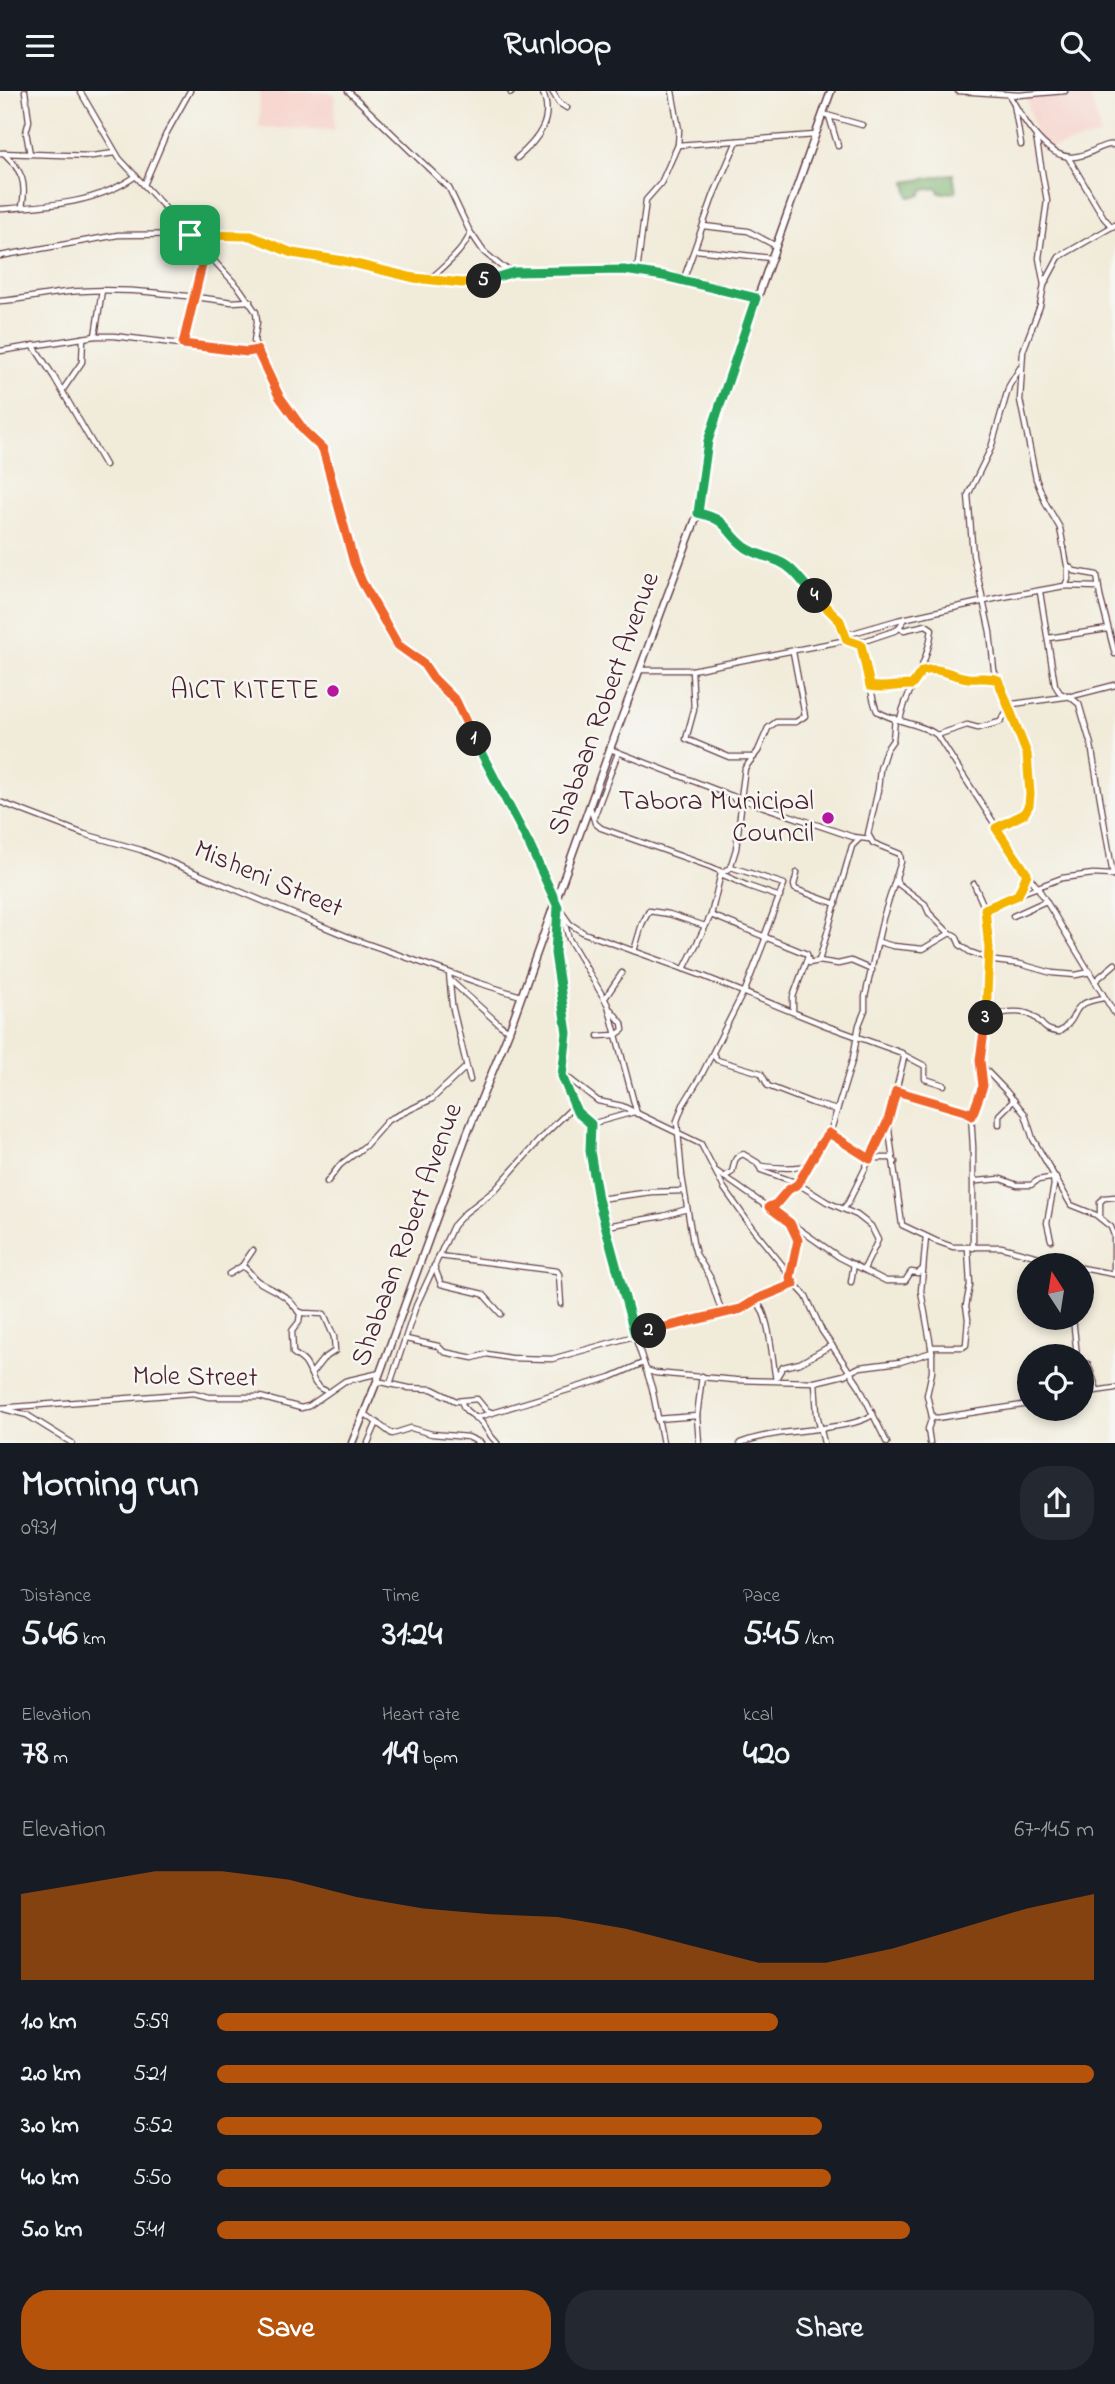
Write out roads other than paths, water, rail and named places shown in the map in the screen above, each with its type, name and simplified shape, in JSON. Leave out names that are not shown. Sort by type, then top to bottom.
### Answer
[{"type":"street","points":[[25,91],[29,121],[26,132],[30,154]]},
{"type":"street","points":[[81,91],[115,153],[250,301],[257,318],[254,338],[257,350],[279,396],[305,432],[323,449],[362,582],[398,645],[424,664],[460,708],[529,844],[558,907],[569,939],[605,998],[635,1113]]},
{"type":"street","points":[[144,185],[166,134],[190,91]]},
{"type":"street","points":[[348,91],[449,188],[459,204],[470,233],[502,267],[514,272]]},
{"type":"street","points":[[517,158],[542,132],[547,106],[542,91]]},
{"type":"street","points":[[552,91],[559,103],[567,108]]},
{"type":"street","points":[[637,272],[646,200],[661,183],[678,145],[672,91]]},
{"type":"street","name":"Shabaan Robert Avenue","points":[[352,1443],[467,1134],[558,907],[589,806],[698,513],[708,441],[756,298],[816,135],[826,115],[831,91]]},
{"type":"street","points":[[958,91],[1009,95],[1065,91]]},
{"type":"street","points":[[1009,95],[1036,137],[1047,201],[1039,258],[1044,285]]},
{"type":"street","points":[[1014,103],[1021,145]]},
{"type":"street","points":[[826,115],[862,125]]},
{"type":"street","points":[[826,115],[838,146]]},
{"type":"street","points":[[678,145],[816,135]]},
{"type":"street","points":[[1036,137],[1068,157],[1104,218],[1114,226],[1074,251],[1059,257],[1044,285],[1040,306],[1023,351],[1020,400],[1036,479],[1062,534],[1068,579],[1064,586]]},
{"type":"street","points":[[683,281],[737,141]]},
{"type":"street","points":[[1068,157],[1080,156],[1108,144],[1115,145]]},
{"type":"street","points":[[2,153],[92,156],[115,153]]},
{"type":"street","points":[[2,153],[15,163],[23,179],[25,194],[22,208]]},
{"type":"street","points":[[0,209],[81,200],[119,187],[136,176]]},
{"type":"street","points":[[704,226],[748,231],[776,246]]},
{"type":"street","points":[[430,280],[467,241],[470,233]]},
{"type":"street","points":[[0,256],[118,235],[251,236],[292,253],[430,280],[471,282],[514,272],[608,269],[683,281],[756,298]]},
{"type":"street","points":[[696,250],[771,258]]},
{"type":"street","points":[[183,344],[205,252]]},
{"type":"street","points":[[0,301],[71,291],[102,290],[232,302],[250,301]]},
{"type":"street","points":[[94,337],[102,290]]},
{"type":"street","points":[[0,351],[94,337],[132,337],[247,352],[257,350]]},
{"type":"street","points":[[61,391],[82,362],[83,338]]},
{"type":"street","points":[[33,345],[105,465]]},
{"type":"street","points":[[996,828],[1024,814],[1029,805],[1027,754],[994,670],[990,632],[973,555],[968,495],[991,448],[1009,386],[1021,366]]},
{"type":"street","points":[[698,513],[721,521],[741,544],[753,552],[790,567],[817,599],[836,616],[847,638],[858,643],[863,650],[877,711],[915,723],[937,735],[1038,888],[1115,1014]]},
{"type":"street","points":[[1067,565],[1074,571],[1097,575],[1115,654]]},
{"type":"street","points":[[640,670],[692,670],[793,652],[905,619],[982,601],[1064,586],[1098,587]]},
{"type":"street","points":[[985,909],[1062,878],[1093,874],[1114,875],[1091,745],[1079,704],[1060,693],[1055,685],[1040,592]]},
{"type":"street","points":[[858,643],[899,628],[905,619]]},
{"type":"street","points":[[869,839],[868,831],[880,769],[886,750],[893,740],[897,719],[907,693],[922,671],[931,628],[926,625],[904,630],[899,628]]},
{"type":"street","points":[[1048,638],[1108,629]]},
{"type":"street","points":[[741,798],[745,768],[771,725],[776,722],[796,722],[805,716],[793,652]]},
{"type":"street","points":[[925,661],[931,669]]},
{"type":"street","points":[[922,671],[931,669],[966,678],[998,680]]},
{"type":"street","points":[[692,670],[694,710],[686,739],[729,757],[754,757]]},
{"type":"street","points":[[870,686],[881,688],[912,685]]},
{"type":"street","points":[[937,735],[967,725],[978,728],[1000,722],[1013,703],[1068,696],[1115,685]]},
{"type":"street","points":[[610,749],[732,796],[869,839],[900,854],[901,862],[883,918],[865,997],[865,1010],[829,1133],[798,1184],[769,1207]]},
{"type":"street","points":[[593,818],[618,753]]},
{"type":"street","points":[[721,873],[729,870],[736,851],[741,810],[732,796]]},
{"type":"street","name":"Misheni Street","points":[[0,802],[84,834],[141,851],[223,883],[303,919],[449,973],[521,996]]},
{"type":"street","points":[[589,806],[593,818],[601,828],[704,864],[748,886],[779,897]]},
{"type":"street","points":[[819,961],[852,846],[860,838]]},
{"type":"street","points":[[722,1313],[710,1277],[696,1254],[684,1191],[678,1116],[744,993],[784,887],[783,883],[731,867]]},
{"type":"street","points":[[684,969],[711,915],[721,873]]},
{"type":"street","points":[[797,873],[795,889],[836,904]]},
{"type":"street","points":[[1019,894],[1027,874]]},
{"type":"street","points":[[896,876],[897,883],[925,904],[929,913],[956,936],[963,948],[989,960],[1069,975],[1090,972]]},
{"type":"street","points":[[646,1370],[735,1380],[815,1382],[850,1373],[859,1367],[900,1362],[931,1350],[966,1345],[966,1303],[971,1285],[972,1116],[983,1086],[980,1064],[989,960],[985,909],[974,884]]},
{"type":"street","points":[[1013,916],[1046,901]]},
{"type":"street","points":[[558,907],[575,928],[904,1055],[925,1066],[925,1079],[944,1085]]},
{"type":"street","points":[[558,907],[555,953],[567,1033],[562,1073],[574,1106],[581,1117],[591,1124],[635,1113]]},
{"type":"street","points":[[634,951],[642,923],[649,911],[669,914],[705,926]]},
{"type":"street","points":[[711,915],[808,955]]},
{"type":"street","points":[[879,942],[923,949],[950,933]]},
{"type":"street","points":[[808,955],[809,963],[819,961],[838,964],[852,961],[872,969]]},
{"type":"street","points":[[793,1011],[794,995],[808,955]]},
{"type":"street","points":[[1095,981],[1115,964]]},
{"type":"street","points":[[449,973],[452,1005],[470,1080]]},
{"type":"street","points":[[605,998],[622,973]]},
{"type":"street","points":[[450,980],[509,1031]]},
{"type":"street","points":[[986,1017],[1027,1013],[1044,1029],[1059,1032],[1071,1021],[1080,1005],[1086,1001],[1104,998]]},
{"type":"street","points":[[598,1036],[616,1035],[623,1030],[623,1025],[608,1005]]},
{"type":"street","points":[[712,1053],[717,1060],[762,1074],[768,1086],[837,1110]]},
{"type":"street","points":[[843,1209],[888,1121],[904,1055]]},
{"type":"street","points":[[980,1064],[1025,1114],[1033,1139],[1072,1205],[1100,1218],[1114,1235],[1114,1275],[1094,1271]]},
{"type":"street","points":[[327,1182],[340,1165],[365,1146],[388,1120],[432,1099],[467,1067]]},
{"type":"street","points":[[562,1073],[596,1100],[606,1104],[618,1104],[701,1144],[713,1169],[753,1229],[806,1296],[822,1331],[850,1373],[887,1443]]},
{"type":"street","points":[[896,1091],[968,1112],[972,1116]]},
{"type":"street","points":[[999,1124],[999,1115],[1014,1100]]},
{"type":"street","points":[[390,1384],[416,1306],[457,1220],[495,1190],[574,1106]]},
{"type":"street","points":[[888,1121],[901,1223],[926,1237],[953,1247],[1001,1247],[1023,1253]]},
{"type":"street","points":[[591,1124],[590,1151],[598,1199],[627,1312],[652,1388],[663,1443]]},
{"type":"street","points":[[829,1133],[870,1159],[891,1158],[895,1162]]},
{"type":"street","points":[[724,1177],[732,1172],[734,1161],[741,1155],[767,1168],[784,1166],[800,1169],[810,1164]]},
{"type":"street","points":[[758,1165],[761,1170],[798,1184],[865,1221],[877,1235],[878,1243],[864,1269]]},
{"type":"street","points":[[713,1169],[821,1246],[886,1281],[905,1281],[911,1272],[918,1273],[923,1269]]},
{"type":"street","points":[[973,1178],[977,1181],[1001,1179],[1020,1185],[1032,1185],[1036,1181],[1055,1177]]},
{"type":"street","points":[[1051,1240],[1047,1223],[1055,1177]]},
{"type":"street","points":[[598,1199],[628,1194],[684,1191]]},
{"type":"street","points":[[1100,1218],[1100,1202],[1104,1198],[1115,1197]]},
{"type":"street","points":[[607,1226],[687,1209]]},
{"type":"street","points":[[790,1223],[798,1243],[790,1278]]},
{"type":"street","points":[[1108,1225],[1115,1225]]},
{"type":"street","points":[[926,1237],[922,1294],[931,1350],[932,1372],[927,1398],[932,1417],[928,1429],[930,1443]]},
{"type":"street","points":[[229,1274],[242,1266],[253,1250]]},
{"type":"street","points":[[439,1256],[557,1271],[561,1304]]},
{"type":"street","points":[[851,1282],[854,1264]]},
{"type":"street","points":[[434,1265],[441,1284],[483,1294],[501,1314]]},
{"type":"street","points":[[242,1266],[259,1282],[286,1297],[298,1311],[300,1318],[292,1331],[292,1351],[306,1363],[317,1387],[327,1391]]},
{"type":"street","points":[[406,1339],[438,1346],[444,1352],[473,1358],[487,1354],[552,1359],[587,1351],[608,1342],[741,1309],[755,1300],[794,1284]]},
{"type":"street","points":[[755,1300],[761,1305],[776,1379]]},
{"type":"street","points":[[298,1311],[324,1314],[335,1340],[335,1351],[323,1359],[310,1374]]},
{"type":"street","points":[[776,1379],[783,1367],[800,1363],[832,1346]]},
{"type":"street","points":[[475,1418],[611,1377],[643,1363]]},
{"type":"street","name":"Mole Street","points":[[0,1408],[194,1393],[209,1397],[260,1397],[300,1408],[309,1406],[327,1391],[348,1380],[380,1373]]},
{"type":"street","points":[[699,1443],[697,1416],[702,1376]]},
{"type":"street","points":[[377,1381],[432,1389],[461,1401],[477,1399],[486,1410],[492,1412]]},
{"type":"street","points":[[1094,1381],[1097,1390]]},
{"type":"street","points":[[815,1382],[815,1401],[824,1443]]},
{"type":"street","points":[[1094,1391],[1115,1388]]},
{"type":"street","points":[[461,1401],[464,1408],[480,1420],[488,1436],[497,1443]]},
{"type":"street","points":[[932,1417],[1017,1405]]},
{"type":"street","points":[[0,1408],[27,1415],[72,1443]]},
{"type":"street","points":[[363,1413],[392,1434],[411,1427],[432,1434],[468,1437],[481,1443]]},
{"type":"street","points":[[740,1443],[784,1432],[820,1429],[867,1420],[873,1415]]},
{"type":"street","points":[[657,1419],[697,1416]]},
{"type":"street","points":[[368,1443],[377,1422]]},
{"type":"place","name":"AICT KITETE","points":[[333,691]]},
{"type":"place","name":"Tabora Municipal Council","points":[[828,818]]}]
